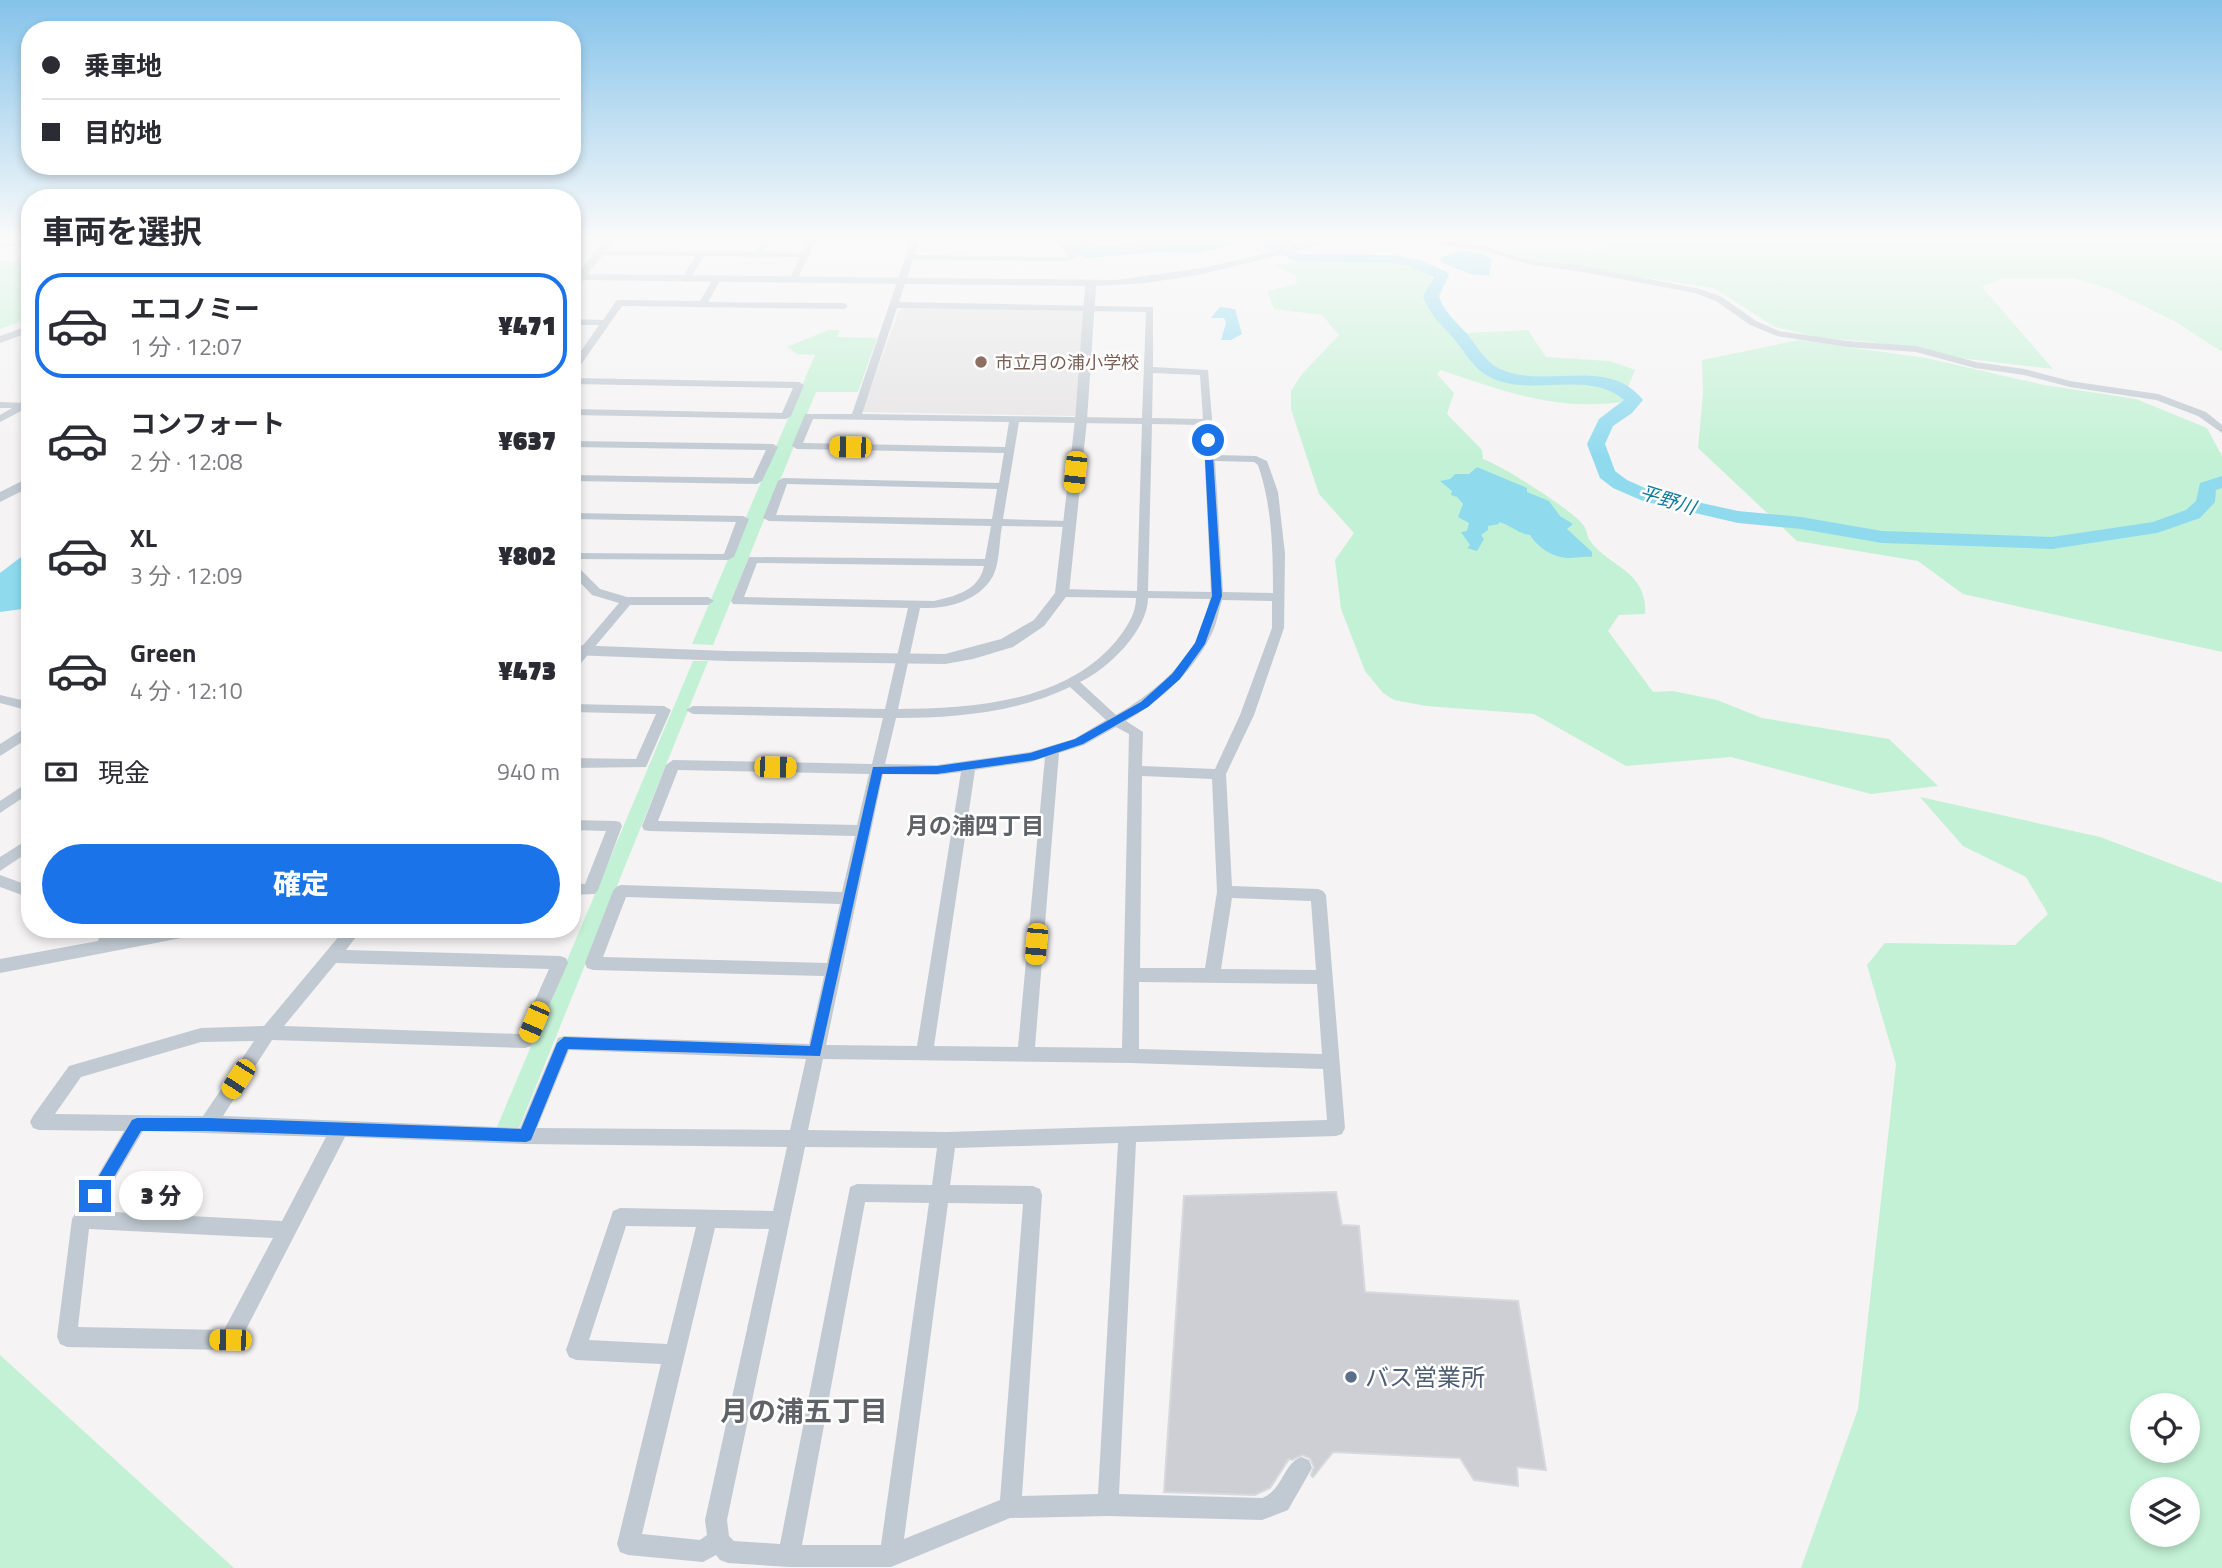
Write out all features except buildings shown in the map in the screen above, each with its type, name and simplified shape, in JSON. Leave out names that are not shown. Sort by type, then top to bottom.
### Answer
[{"type":"street","points":[[581,358],[613,311]]},
{"type":"street","points":[[856,416],[890,311]]},
{"type":"street","points":[[581,651],[945,659],[973,654],[1007,643],[1039,624],[1062,593],[1090,311]]},
{"type":"street","points":[[693,710],[961,713],[1018,700],[1071,681],[1106,659],[1121,644],[1142,609],[1150,311]]},
{"type":"street","points":[[1737,311],[1754,323],[1777,333],[1847,344],[1916,349],[1975,365],[2024,372],[2083,387],[2158,397],[2202,414],[2222,430]]},
{"type":"street","points":[[581,322],[605,323]]},
{"type":"street","points":[[0,340],[21,332]]},
{"type":"street","points":[[863,831],[649,826],[673,765],[937,770],[969,766],[1031,757],[1079,742],[1145,705],[1176,676],[1200,644],[1217,596],[1205,372],[1149,370]]},
{"type":"street","points":[[581,381],[799,385],[786,416],[581,412]]},
{"type":"street","points":[[0,405],[21,406]]},
{"type":"street","points":[[0,419],[21,409]]},
{"type":"street","points":[[1010,450],[797,446],[809,416],[1207,422]]},
{"type":"street","points":[[989,563],[753,559],[737,601],[915,606],[948,603],[974,592],[988,574],[1015,419]]},
{"type":"street","points":[[581,444],[773,447],[757,481],[581,478]]},
{"type":"street","points":[[1209,458],[1256,459],[1263,463],[1273,492],[1279,597],[1279,628],[1247,715],[1219,774],[1225,892],[1212,975]]},
{"type":"street","points":[[1004,486],[783,481],[769,518],[1069,524]]},
{"type":"street","points":[[0,498],[21,486]]},
{"type":"street","points":[[581,516],[743,519],[728,557],[581,556]]},
{"type":"street","points":[[581,576],[596,592],[627,601],[708,601]]},
{"type":"street","points":[[1062,593],[1279,597]]},
{"type":"street","points":[[581,648],[627,601]]},
{"type":"street","points":[[915,606],[863,831],[716,1520],[719,1540],[728,1552],[789,1556],[891,1556],[1010,1507],[1108,1505],[1262,1509],[1280,1502],[1301,1468]]},
{"type":"street","points":[[1071,681],[1114,720],[1136,732],[1130,1056]]},
{"type":"street","points":[[0,699],[21,705]]},
{"type":"street","points":[[581,708],[664,710],[641,764],[581,763]]},
{"type":"street","points":[[0,751],[21,736]]},
{"type":"street","points":[[1026,1055],[1054,749]]},
{"type":"street","points":[[924,1055],[969,766]]},
{"type":"street","points":[[1136,771],[1219,774]]},
{"type":"street","points":[[0,808],[21,793]]},
{"type":"street","points":[[581,825],[615,826],[590,890],[581,890]]},
{"type":"street","points":[[0,865],[21,850]]},
{"type":"street","points":[[0,881],[21,889]]},
{"type":"street","points":[[833,970],[593,963],[621,891],[849,898]]},
{"type":"street","points":[[331,956],[560,962],[525,1041],[268,1033],[201,1034],[75,1071],[39,1122],[208,1124],[526,1136],[947,1140],[1336,1128],[1318,895],[1225,892]]},
{"type":"street","points":[[103,948],[107,938]]},
{"type":"street","points":[[0,967],[152,938]]},
{"type":"street","points":[[208,1124],[268,1033],[346,938]]},
{"type":"street","points":[[1131,975],[1324,976]]},
{"type":"street","points":[[526,1136],[564,1043],[924,1055],[1130,1056],[1331,1062]]},
{"type":"street","points":[[137,1125],[81,1219],[67,1337],[230,1340],[339,1130]]},
{"type":"street","points":[[1108,1505],[1128,1135]]},
{"type":"street","points":[[891,1556],[947,1140]]},
{"type":"street","points":[[789,1556],[857,1193],[1033,1195],[1010,1507]]},
{"type":"street","points":[[674,1354],[576,1350],[620,1217],[779,1220]]},
{"type":"street","points":[[81,1219],[287,1230]]},
{"type":"street","points":[[708,1219],[628,1544],[703,1551],[719,1540]]},
{"type":"shaded area","name":"市立月の浦小学校","points":[[899,311],[1087,311],[1075,416],[862,412]]},
{"type":"green space","points":[[0,311],[21,311],[21,321],[0,329]]},
{"type":"green space","points":[[1291,311],[1443,311],[1445,316],[1467,333],[1528,330],[1546,357],[1610,361],[1635,370],[1622,402],[1598,404],[1574,404],[1530,397],[1441,370],[1437,374],[1454,393],[1447,414],[1482,450],[1483,459],[1521,479],[1567,510],[1584,526],[1589,539],[1598,550],[1634,579],[1644,600],[1645,614],[1619,615],[1608,631],[1653,692],[1673,691],[1717,700],[1762,718],[1889,739],[1938,786],[1871,794],[1731,757],[1626,766],[1534,714],[1426,706],[1394,700],[1383,693],[1365,671],[1341,609],[1335,560],[1354,533],[1319,494],[1291,409],[1291,391],[1302,374],[1339,335],[1322,315]]},
{"type":"green space","points":[[1750,311],[2003,311],[2053,369],[1943,356],[1873,342],[1821,338],[1775,327]]},
{"type":"green space","points":[[2154,311],[2222,311],[2222,352]]},
{"type":"green space","points":[[828,330],[840,330],[837,337],[877,338],[858,392],[816,392],[713,645],[692,644],[815,355],[797,354],[787,347]]},
{"type":"green space","points":[[1799,340],[1926,358],[2044,385],[2136,399],[2207,428],[2222,456],[2222,652],[1963,594],[1918,561],[1797,541],[1698,448],[1703,393],[1702,360]]},
{"type":"green space","points":[[693,661],[708,661],[519,1128],[497,1127],[576,938],[581,938],[581,927]]},
{"type":"green space","points":[[1920,797],[2100,837],[2222,883],[2222,1568],[1801,1568],[1858,1409],[1896,1064],[1867,965],[1885,943],[2015,945],[2048,914],[2026,877],[1963,846]]},
{"type":"green space","points":[[0,1355],[234,1568],[0,1568]]},
{"type":"water","points":[[1217,311],[1236,311],[1242,334],[1231,340],[1221,340],[1226,323],[1224,318],[1211,318]]},
{"type":"water","points":[[1477,467],[1527,488],[1527,492],[1549,501],[1560,516],[1573,524],[1567,529],[1592,552],[1592,557],[1569,558],[1552,554],[1530,535],[1499,522],[1488,526],[1488,530],[1481,535],[1484,539],[1477,551],[1467,548],[1470,545],[1461,532],[1467,531],[1469,523],[1458,517],[1463,504],[1451,495],[1452,491],[1440,481],[1450,479],[1455,474],[1469,474]]},
{"type":"water","points":[[21,557],[21,609],[0,612],[0,573]]},
{"type":"waterway","name":"平野川","points":[[1437,311],[1480,362],[1495,373],[1510,379],[1587,381],[1605,383],[1621,389],[1634,400],[1605,423],[1596,444],[1607,474],[1620,484],[1650,497],[1738,517],[1801,523],[1882,537],[2052,543],[2157,527],[2193,514],[2205,502],[2207,487],[2222,482]]},
{"type":"place","name":"市立月の浦小学校","points":[[981,362]]},
{"type":"place","name":"バス営業所","points":[[1351,1377]]},
{"type":"district","name":"月の浦四丁目","points":[[975,825]]},
{"type":"district","name":"月の浦五丁目","points":[[804,1410]]},
{"type":"route","points":[[95,1196],[137,1125],[208,1124],[526,1136],[564,1043],[816,1052],[877,769],[937,770],[969,766],[1031,757],[1079,742],[1145,705],[1176,676],[1200,644],[1207,631],[1217,596],[1208,440]]}]
